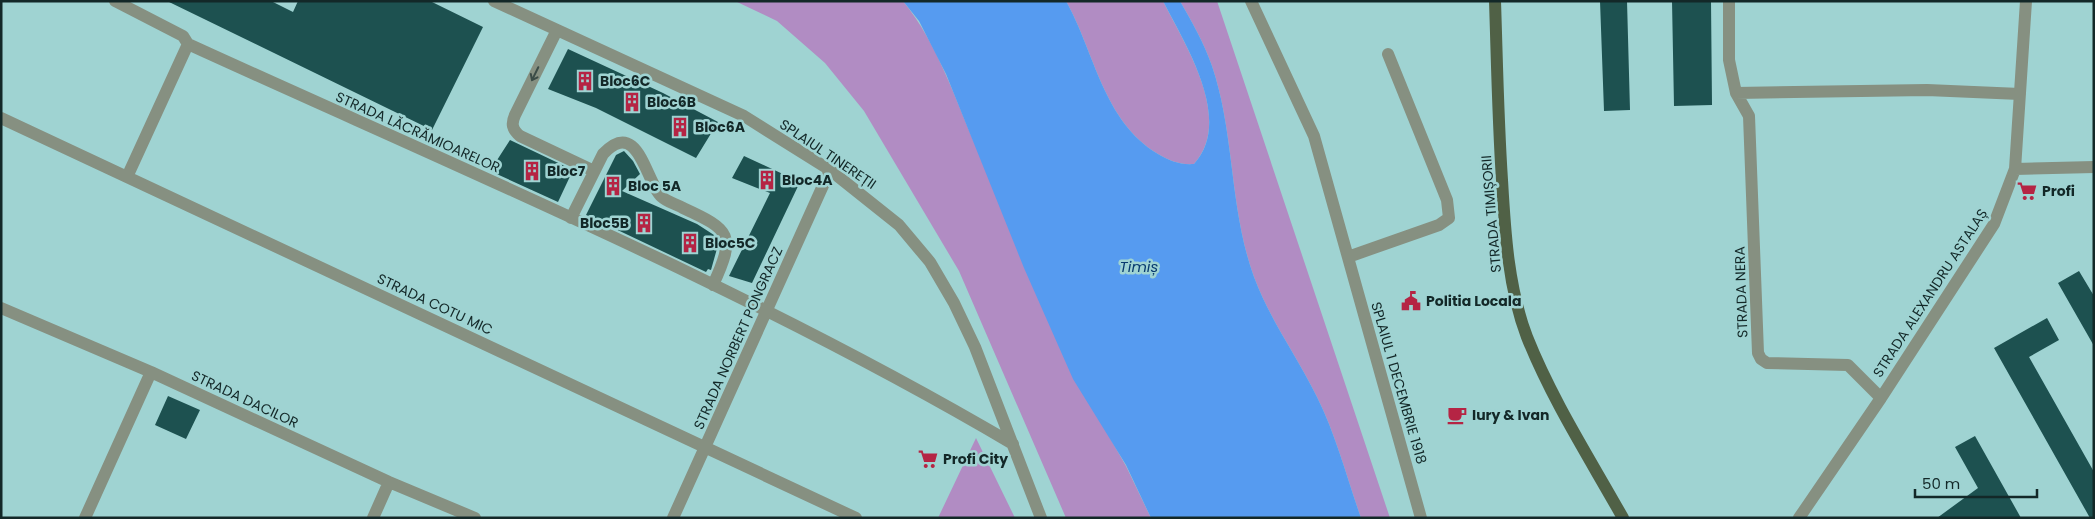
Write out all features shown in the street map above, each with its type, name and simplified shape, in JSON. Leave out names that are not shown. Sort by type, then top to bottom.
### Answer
[{"type":"main road","name":"STRADA TIMIȘORII","points":[[1495,1],[1504,212],[1507,252],[1515,296],[1527,336],[1551,389],[1623,518]]},
{"type":"street","name":"STRADA LĂCRĂMIOARELOR","points":[[115,1],[183,36],[188,44],[571,218],[766,311],[1013,444]]},
{"type":"street","name":"SPLAIUL TINEREȚII","points":[[494,1],[744,116],[830,170],[899,225],[930,262],[975,347],[1041,518]]},
{"type":"street","name":"SPLAIUL 1 DECEMBRIE 1918","points":[[1251,1],[1314,136],[1421,518]]},
{"type":"street","name":"STRADA NERA","points":[[1729,1],[1730,60],[1736,93],[1749,116],[1758,353],[1761,359],[1768,362],[1848,365],[1880,398]]},
{"type":"street","name":"STRADA ALEXANDRU ASTALAȘ","points":[[1799,518],[1994,224],[2015,169],[2026,1]]},
{"type":"street","points":[[557,30],[512,122],[513,130],[520,136],[594,171]]},
{"type":"street","points":[[127,177],[188,44]]},
{"type":"street","points":[[1348,257],[1439,225],[1448,218],[1447,200],[1388,54]]},
{"type":"street","points":[[1736,93],[1927,90],[2020,94]]},
{"type":"street","name":"STRADA COTU MIC","points":[[1,118],[856,518]]},
{"type":"street","points":[[571,218],[603,154],[610,146],[622,143],[634,149],[643,159],[655,189],[663,198],[712,221],[723,231],[728,243],[723,264],[713,285]]},
{"type":"street","points":[[2015,169],[2094,167]]},
{"type":"street","name":"STRADA NORBERT PONGRACZ","points":[[673,518],[830,170]]},
{"type":"street","name":"STRADA DACILOR","points":[[1,308],[151,372],[389,482],[475,518]]},
{"type":"street","points":[[85,518],[151,372]]},
{"type":"street","points":[[373,518],[389,482]]},
{"type":"shaded area","points":[[735,1],[903,1],[926,35],[936,54],[977,149],[1106,431],[1126,466],[1151,518],[1066,518],[959,271],[864,111],[825,63],[777,21]]},
{"type":"shaded area","points":[[1066,1],[1163,1],[1193,60],[1208,104],[1209,126],[1205,146],[1194,164],[1175,162],[1158,154],[1139,140],[1124,123],[1102,85]]},
{"type":"shaded area","points":[[1180,1],[1217,1],[1390,518],[1361,518],[1336,441],[1324,411],[1260,293],[1246,251],[1240,224],[1225,118],[1212,66]]},
{"type":"shaded area","points":[[976,438],[1015,518],[938,518]]},
{"type":"water","name":"Timiș","points":[[903,1],[1066,1],[1102,85],[1124,123],[1139,140],[1158,154],[1175,162],[1194,164],[1205,146],[1209,126],[1208,104],[1193,60],[1163,1],[1180,1],[1205,49],[1219,92],[1225,118],[1240,224],[1254,277],[1260,293],[1324,411],[1336,441],[1361,518],[1151,518],[1126,465],[1073,379],[1024,268],[946,74],[919,21]]},
{"type":"building","points":[[167,1],[271,1],[293,12],[298,1],[430,1],[483,27],[432,130]]},
{"type":"building","points":[[1600,1],[1627,1],[1630,110],[1604,111]]},
{"type":"building","points":[[1672,1],[1711,1],[1712,105],[1674,106]]},
{"type":"building","points":[[568,49],[663,93],[718,122],[696,158],[596,108],[548,89]]},
{"type":"building","name":"Bloc7","points":[[510,140],[573,170],[558,202],[490,171]]},
{"type":"building","points":[[624,151],[633,161],[640,174],[622,191],[697,224],[714,235],[718,245],[711,270],[708,269],[706,272],[586,215],[616,155]]},
{"type":"building","points":[[744,156],[800,182],[752,283],[729,276],[770,193],[732,178]]},
{"type":"building","points":[[2079,271],[2094,296],[2094,346],[2058,283]]},
{"type":"building","points":[[2047,318],[2059,340],[2029,357],[2094,472],[2094,518],[2090,518],[1994,348]]},
{"type":"building","points":[[168,396],[200,410],[186,439],[155,425]]},
{"type":"building","points":[[1975,436],[2021,518],[1937,518],[1978,488],[1955,447]]},
{"type":"place","name":"Bloc6C","points":[[585,81]]},
{"type":"place","name":"Bloc6B","points":[[632,102]]},
{"type":"place","name":"Bloc6A","points":[[680,127]]},
{"type":"place","name":"Bloc7","points":[[532,171]]},
{"type":"place","name":"Bloc4A","points":[[767,180]]},
{"type":"place","name":"Bloc 5A","points":[[613,186]]},
{"type":"place","name":"Profi","points":[[2027,191]]},
{"type":"place","name":"Bloc5B","points":[[644,223]]},
{"type":"place","name":"Bloc5C","points":[[690,243]]},
{"type":"place","name":"Politia Locala","points":[[1411,301]]},
{"type":"place","name":"Iury & Ivan","points":[[1457,415]]},
{"type":"place","name":"Profi City","points":[[928,459]]}]
